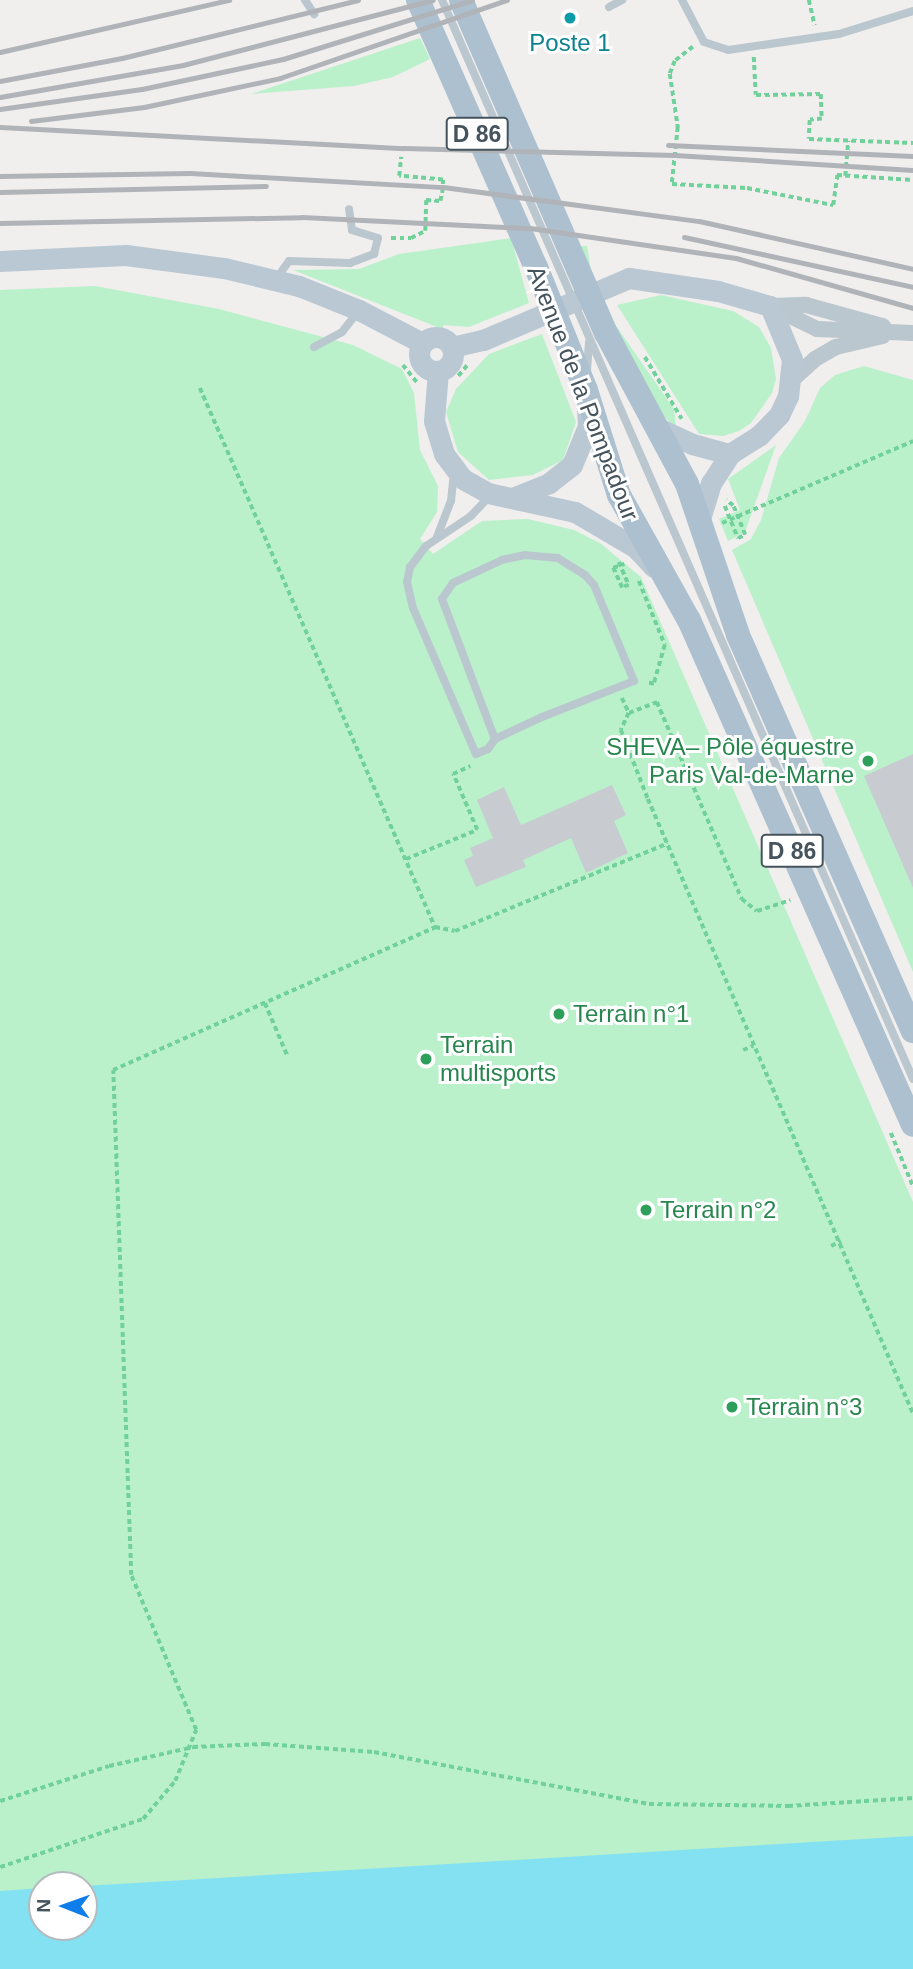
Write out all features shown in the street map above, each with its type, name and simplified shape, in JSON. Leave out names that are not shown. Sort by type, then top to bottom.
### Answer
[{"type":"main road","name":"Avenue de la Pompadour","points":[[418,0],[536,267],[588,341],[630,377],[687,484],[705,524],[738,635],[913,1031]]},
{"type":"main road","name":"Avenue de la Pompadour","points":[[461,0],[571,254],[588,341],[586,390],[618,495],[653,581],[689,620],[913,1125]]},
{"type":"street","points":[[0,261],[126,254],[276,279],[359,310],[422,343]]},
{"type":"street","points":[[422,343],[436,336],[452,347],[483,340],[629,278],[718,291],[770,306],[806,305],[863,318],[906,333]]},
{"type":"street","points":[[770,306],[788,344],[793,379]]},
{"type":"street","points":[[705,524],[711,483],[730,454],[760,435],[779,415],[793,379],[815,359],[836,348],[906,333]]},
{"type":"street","points":[[422,343],[421,362],[438,371]]},
{"type":"street","points":[[438,371],[451,362],[452,347]]},
{"type":"street","points":[[438,371],[434,421],[443,454],[454,470],[476,488],[575,512],[614,533],[636,548],[653,581]]},
{"type":"street","points":[[503,496],[549,483],[572,465],[588,426],[586,390]]},
{"type":"street","points":[[658,428],[692,444],[730,454]]},
{"type":"lane","points":[[304,0],[314,14]]},
{"type":"lane","name":"Avenue de la Pompadour","points":[[442,0],[588,341],[913,1079]]},
{"type":"lane","points":[[609,7],[622,0]]},
{"type":"lane","points":[[682,0],[704,42],[720,50],[754,48],[817,38],[913,11]]},
{"type":"lane","points":[[276,279],[289,261],[340,264],[369,258],[378,238],[352,230],[349,209]]},
{"type":"lane","points":[[314,347],[342,332],[359,310]]},
{"type":"lane","points":[[438,537],[452,501],[454,470]]},
{"type":"lane","points":[[495,739],[442,599],[453,583],[502,560],[525,555],[558,558],[585,575],[594,585],[634,681],[495,739],[476,754],[409,598],[410,567],[438,537],[503,496]]},
{"type":"path","points":[[809,0],[817,38]]},
{"type":"path","points":[[704,42],[672,67],[678,127],[672,184],[747,188],[834,205],[837,175],[913,180]]},
{"type":"path","points":[[754,48],[756,95],[820,92],[822,119],[810,120],[809,139],[913,143]]},
{"type":"path","points":[[845,176],[848,141]]},
{"type":"path","points":[[378,238],[411,238],[425,230],[426,200],[440,201],[443,180],[399,176],[401,157]]},
{"type":"path","points":[[640,350],[676,404],[686,429]]},
{"type":"path","points":[[200,388],[435,928]]},
{"type":"path","points":[[705,524],[731,522],[913,441]]},
{"type":"path","points":[[727,511],[738,538],[745,535],[733,506]]},
{"type":"path","points":[[616,554],[629,585],[622,588],[614,568],[625,563]]},
{"type":"path","points":[[653,581],[665,645],[654,684]]},
{"type":"path","points":[[617,686],[629,713]]},
{"type":"path","points":[[796,898],[757,911],[742,899],[657,702],[629,713],[621,730],[753,1046],[841,1241],[913,1413]]},
{"type":"path","points":[[406,859],[477,830],[453,774],[474,764],[476,754]]},
{"type":"path","points":[[0,1867],[143,1819],[175,1781],[193,1747],[197,1730],[131,1575],[113,1070],[435,928],[455,932],[668,843]]},
{"type":"path","points":[[265,1003],[288,1057]]},
{"type":"path","points":[[743,1049],[753,1046]]},
{"type":"path","points":[[831,1246],[841,1241]]},
{"type":"path","points":[[0,1801],[109,1766],[193,1747],[304,1745],[374,1752],[649,1804],[761,1807],[913,1798]]},
{"type":"green space","points":[[420,38],[430,59],[393,77],[354,86],[251,94]]},
{"type":"green space","points":[[511,238],[529,303],[469,327],[444,325],[442,329],[293,270],[359,269],[399,254]]},
{"type":"green space","points":[[577,246],[587,246],[591,270],[612,320],[674,409],[676,428],[658,411],[610,321]]},
{"type":"green space","name":"Terrain multisports","points":[[95,286],[219,309],[353,345],[402,369],[414,393],[420,450],[438,486],[437,512],[420,539],[433,554],[482,521],[528,519],[574,530],[600,543],[641,577],[913,1202],[913,1969],[0,1969],[0,290]]},
{"type":"green space","points":[[661,295],[733,311],[759,327],[771,348],[776,379],[772,393],[751,423],[739,431],[723,436],[699,434],[617,305]]},
{"type":"green space","points":[[542,334],[576,422],[563,460],[533,475],[489,480],[458,452],[446,412],[456,389],[489,354]]},
{"type":"green space","name":"SHEVA– Pôle équestre Paris Val-de-Marne","points":[[864,366],[913,380],[913,972],[732,550],[751,539],[761,520],[779,458],[805,421],[820,388],[835,375]]},
{"type":"green space","points":[[776,445],[745,532],[728,541],[719,519],[740,510],[728,479]]},
{"type":"water","points":[[913,1836],[913,1969],[0,1969],[0,1891],[28,1889],[28,1941],[98,1941],[98,1885]]},
{"type":"building","points":[[913,754],[913,888],[864,776]]},
{"type":"building","points":[[612,785],[626,815],[614,821],[628,853],[586,873],[571,838],[523,860],[526,867],[476,887],[464,860],[473,856],[470,848],[493,838],[477,800],[504,787],[521,825]]},
{"type":"railway","points":[[0,52],[229,0]]},
{"type":"railway","points":[[0,81],[122,58],[358,0]]},
{"type":"railway","points":[[0,97],[183,65],[433,0]]},
{"type":"railway","points":[[0,109],[142,89],[283,59],[472,0]]},
{"type":"railway","points":[[31,121],[144,107],[280,78],[507,0]]},
{"type":"railway","points":[[0,127],[403,148],[675,155],[913,170]]},
{"type":"railway","points":[[668,145],[913,156]]},
{"type":"railway","points":[[0,176],[190,173],[443,187],[699,221],[913,269]]},
{"type":"railway","points":[[0,192],[266,186]]},
{"type":"railway","points":[[0,223],[302,217],[530,228],[736,258],[913,308]]},
{"type":"railway","points":[[684,237],[913,287]]},
{"type":"place","name":"Poste 1","points":[[570,18]]},
{"type":"place","name":"SHEVA– Pôle équestre Paris Val-de-Marne","points":[[868,761]]},
{"type":"place","name":"Terrain n°1","points":[[559,1014]]},
{"type":"place","name":"Terrain multisports","points":[[426,1059]]},
{"type":"place","name":"Terrain n°2","points":[[646,1210]]},
{"type":"place","name":"Terrain n°3","points":[[732,1407]]}]
